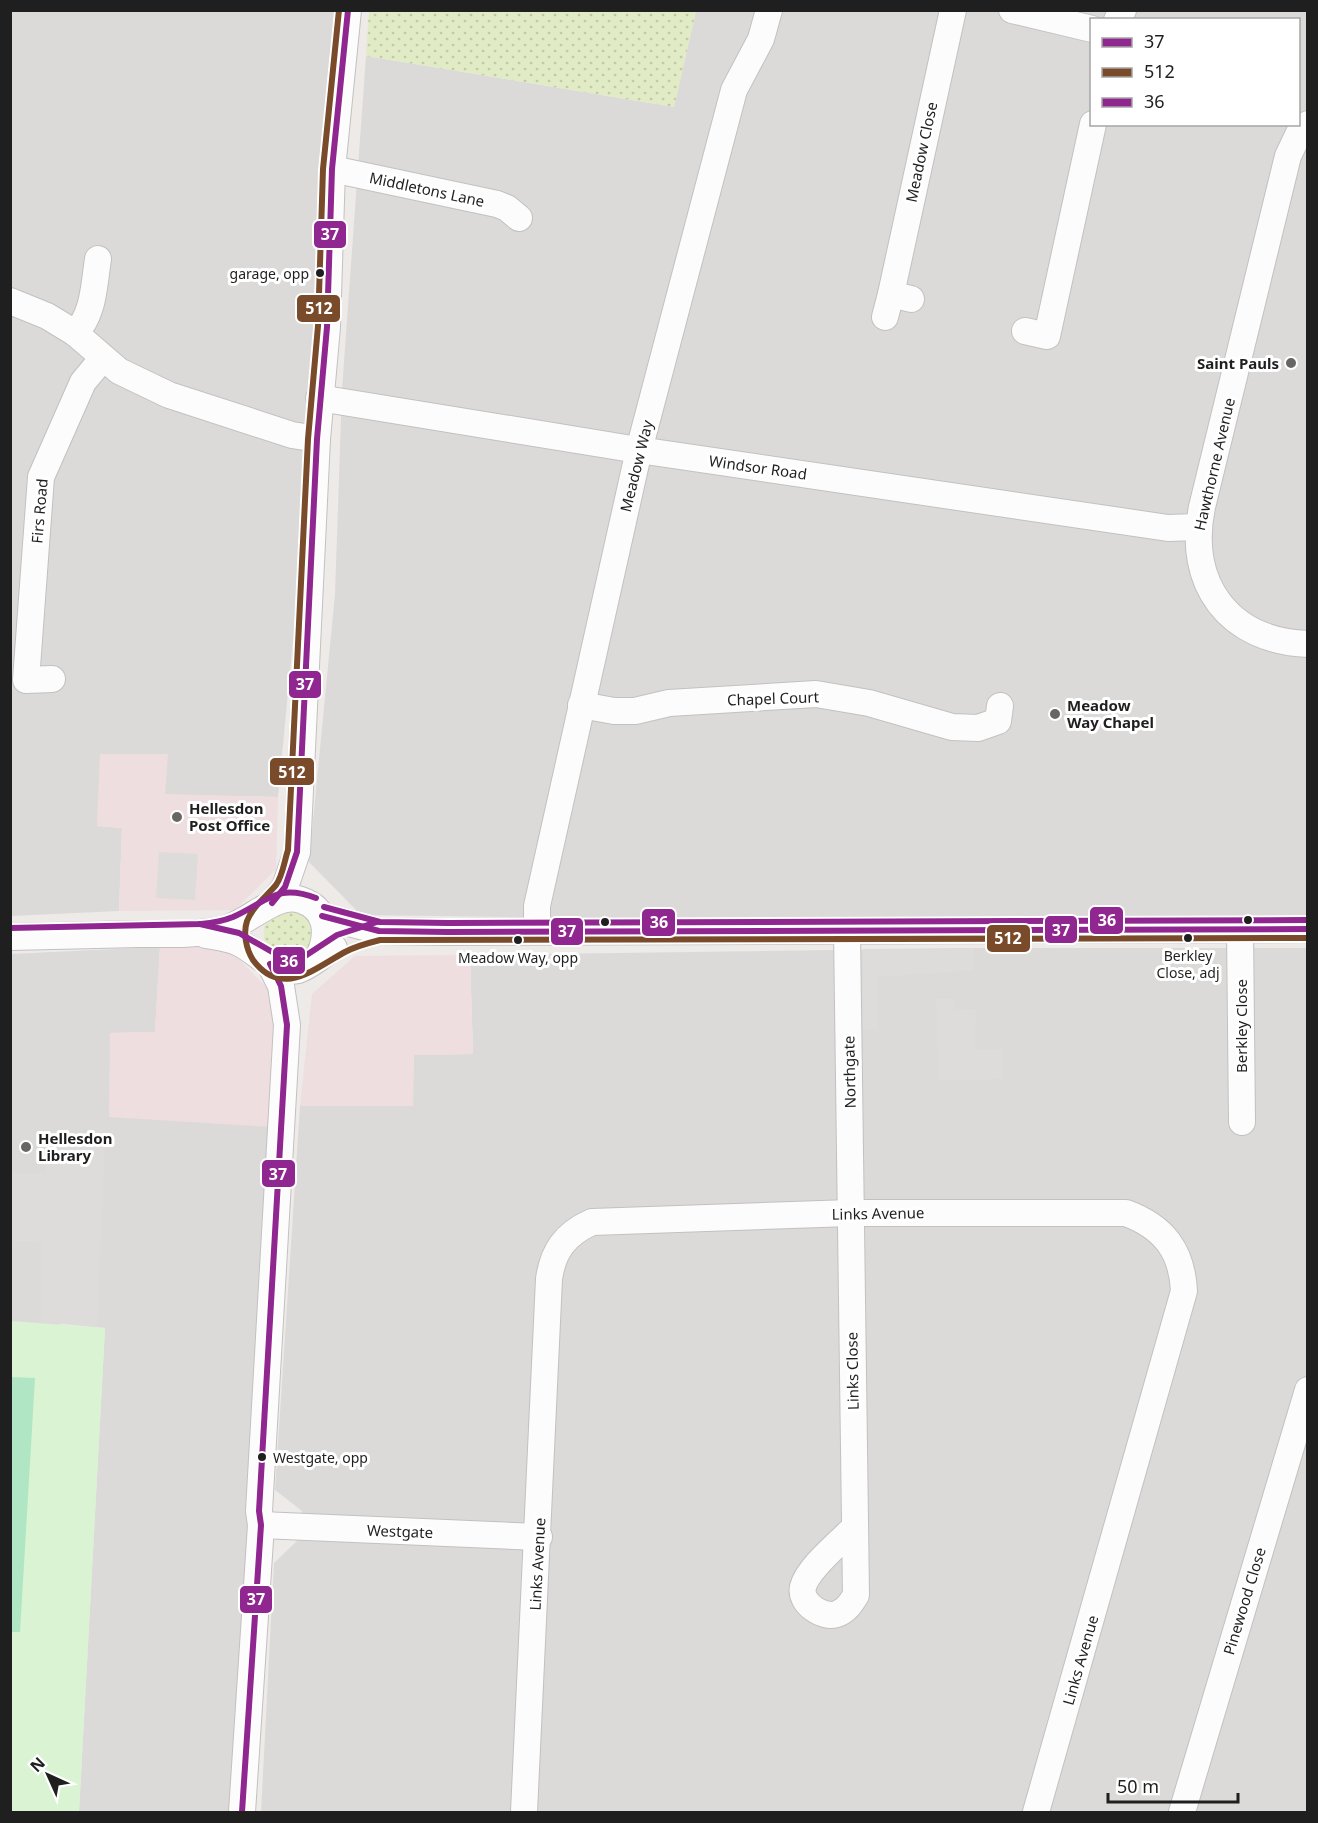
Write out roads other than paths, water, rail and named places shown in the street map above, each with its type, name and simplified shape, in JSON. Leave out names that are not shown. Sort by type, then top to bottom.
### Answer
[{"type":"street","points":[[287,1025],[314,961],[326,942],[326,929],[302,878],[297,852],[319,398],[327,327],[332,169],[348,10]]},
{"type":"street","name":"Meadow Way","points":[[537,931],[537,906],[639,450],[734,90],[761,39],[768,10]]},
{"type":"street","name":"Meadow Close","points":[[896,304],[953,10]]},
{"type":"street","points":[[1012,10],[1090,29]]},
{"type":"street","name":"Hawthorne Avenue","points":[[1308,124],[1299,133],[1288,156],[1198,527],[1197,550],[1202,571],[1215,598],[1234,620],[1259,636],[1288,643],[1308,644]]},
{"type":"street","points":[[1038,341],[1092,126]]},
{"type":"street","name":"Middletons Lane","points":[[332,169],[497,204],[507,208],[519,218]]},
{"type":"street","points":[[75,333],[84,324],[90,308],[98,259]]},
{"type":"street","points":[[10,301],[47,316],[75,333],[119,371],[169,395],[292,435],[317,439]]},
{"type":"street","name":"Firs Road","points":[[52,679],[18,680],[41,477],[83,382],[103,358]]},
{"type":"street","name":"Windsor Road","points":[[319,398],[639,450],[1168,528],[1198,527]]},
{"type":"street","name":"Chapel Court","points":[[581,705],[614,711],[635,711],[669,703],[816,694],[869,702],[952,727],[978,728],[1004,717]]},
{"type":"street","points":[[242,1812],[261,1525],[266,1379],[287,1025],[281,986],[254,936],[255,925],[285,887],[297,852]]},
{"type":"street","points":[[10,936],[198,933],[236,926],[285,898],[300,899],[318,911],[379,931]]},
{"type":"street","points":[[198,933],[236,941],[266,961],[285,970],[297,970],[345,942],[379,931],[1308,929]]},
{"type":"street","name":"Berkley Close","points":[[1240,930],[1242,1122]]},
{"type":"street","name":"Northgate","points":[[847,931],[850,1213]]},
{"type":"street","name":"Links Close","points":[[850,1213],[854,1528]]},
{"type":"street","name":"Links Avenue","points":[[524,1812],[539,1537],[549,1279],[552,1258],[561,1244],[575,1230],[592,1222],[850,1213],[1126,1213],[1153,1226],[1168,1238],[1177,1252],[1183,1272],[1184,1291],[1036,1812]]},
{"type":"street","name":"Pinewood Close","points":[[1182,1812],[1308,1390]]},
{"type":"street","name":"Westgate","points":[[261,1525],[539,1537]]},
{"type":"place","name":"garage, opp","points":[[320,273]]},
{"type":"place","name":"Saint Pauls","points":[[1291,363]]},
{"type":"place","name":"Meadow Way Chapel","points":[[1055,714]]},
{"type":"place","name":"Hellesdon Post Office","points":[[177,817]]},
{"type":"place","name":"Berkley Close, adj","points":[[1188,938]]},
{"type":"place","name":"Meadow Way, opp","points":[[518,940]]},
{"type":"place","name":"Hellesdon Library","points":[[26,1147]]},
{"type":"place","name":"Westgate, opp","points":[[262,1457]]}]
